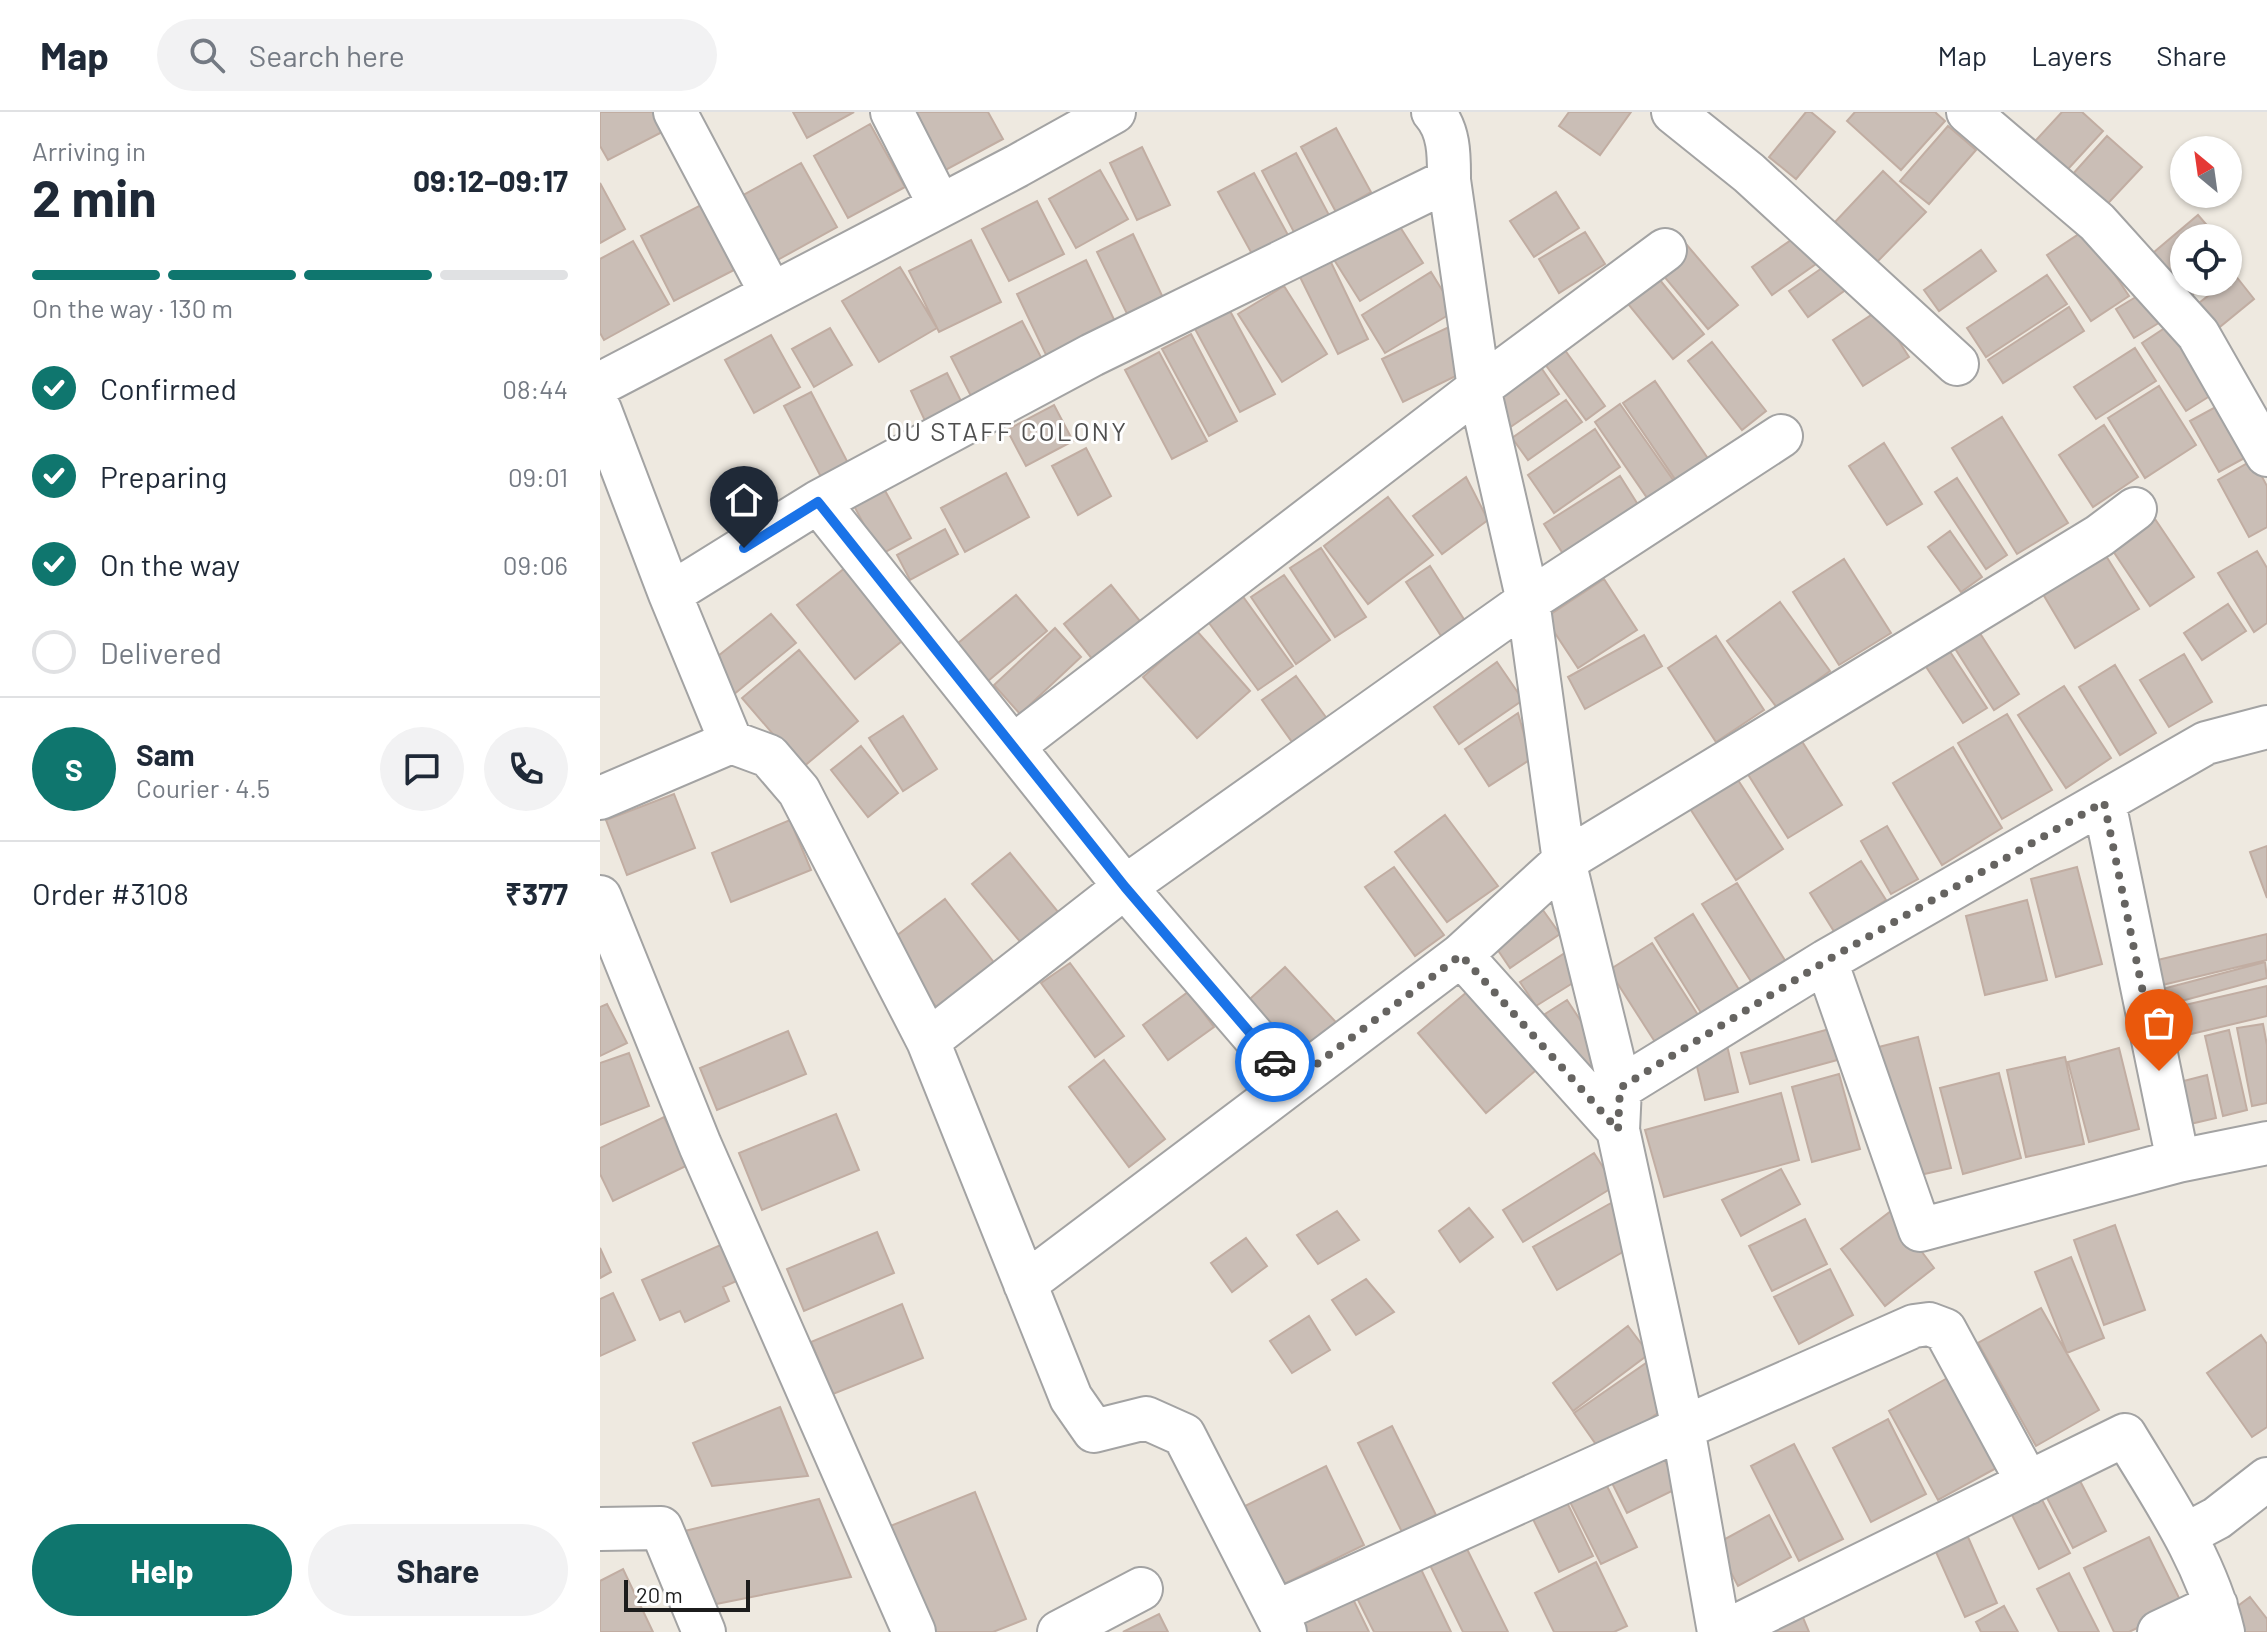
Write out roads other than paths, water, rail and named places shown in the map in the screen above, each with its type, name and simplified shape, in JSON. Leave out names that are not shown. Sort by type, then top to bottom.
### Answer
[{"type":"street","points":[[675,112],[771,293]]},
{"type":"street","points":[[892,112],[940,206]]},
{"type":"street","points":[[1433,112],[1440,119],[1449,148],[1449,180],[1479,388],[1528,601],[1564,861],[1620,1088],[1618,1130],[1683,1428],[1721,1632],[2125,1435],[2185,1535],[2219,1619],[2159,1632]]},
{"type":"street","points":[[1673,112],[1749,173],[1957,364]]},
{"type":"street","points":[[1968,112],[2097,222],[2198,334],[2267,455]]},
{"type":"street","points":[[600,384],[940,206],[1106,114]]},
{"type":"street","points":[[670,594],[818,502],[1092,355],[1449,180]]},
{"type":"street","points":[[1013,746],[1479,388],[1665,250]]},
{"type":"street","points":[[600,410],[670,594],[731,742]]},
{"type":"street","points":[[928,1041],[1125,887],[1528,601],[1781,436]]},
{"type":"street","points":[[818,502],[1125,887],[1293,1082]]},
{"type":"street","points":[[1025,1284],[1461,955],[1564,861],[2099,536],[2135,509]]},
{"type":"street","points":[[1620,1088],[1826,961],[2206,743],[2267,727]]},
{"type":"street","points":[[600,798],[731,742],[769,756],[799,791],[928,1041],[1071,1398],[1094,1431],[1146,1418],[1184,1435],[1280,1622],[1683,1428],[1914,1326],[1929,1324],[1945,1330],[2028,1483]]},
{"type":"street","points":[[2104,802],[2178,1161]]},
{"type":"street","points":[[600,897],[700,1145],[914,1632]]},
{"type":"street","points":[[1461,955],[1618,1130]]},
{"type":"street","points":[[1826,961],[1920,1230],[2178,1161],[2267,1143]]},
{"type":"street","points":[[2185,1535],[2217,1518],[2267,1479]]},
{"type":"street","points":[[600,1529],[661,1528],[704,1632]]},
{"type":"street","points":[[1059,1632],[1141,1589]]},
{"type":"district","name":"OU STAFF COLONY","points":[[1007,430]]}]
